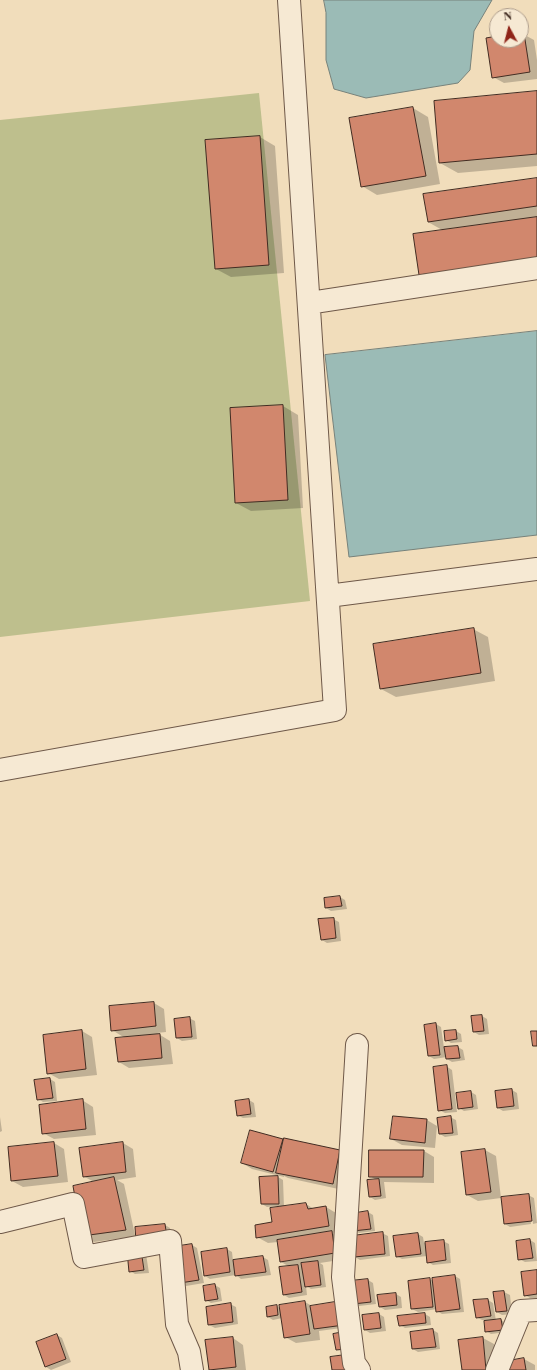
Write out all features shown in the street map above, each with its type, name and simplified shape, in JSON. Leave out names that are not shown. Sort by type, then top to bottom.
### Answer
[{"type":"street","points":[[0,770],[335,710],[289,0]]},
{"type":"street","points":[[309,303],[537,268]]},
{"type":"street","points":[[328,596],[537,569]]},
{"type":"street","points":[[357,1045],[343,1277],[354,1363],[359,1370]]},
{"type":"street","points":[[0,1222],[73,1204],[84,1257],[170,1241],[177,1324],[189,1352],[192,1370]]},
{"type":"street","points":[[497,1370],[522,1311],[537,1310]]},
{"type":"green space","points":[[259,93],[310,601],[0,637],[0,120]]},
{"type":"water","points":[[324,0],[492,0],[474,31],[470,70],[458,83],[366,98],[334,89],[326,60],[326,13]]},
{"type":"water","points":[[537,331],[537,535],[349,557],[325,355]]},
{"type":"building","points":[[489,37],[489,48],[526,48],[530,72],[492,78],[486,38]]},
{"type":"building","points":[[537,91],[537,154],[439,163],[434,101]]},
{"type":"building","points":[[413,107],[426,176],[361,187],[349,118]]},
{"type":"building","points":[[260,136],[269,265],[215,269],[205,140]]},
{"type":"building","points":[[537,178],[537,206],[428,222],[423,194]]},
{"type":"building","points":[[537,217],[537,259],[419,275],[413,234]]},
{"type":"building","points":[[283,405],[288,500],[235,503],[230,408]]},
{"type":"building","points":[[474,628],[481,673],[380,689],[373,644]]},
{"type":"building","points":[[340,896],[342,906],[325,908],[324,898]]},
{"type":"building","points":[[334,918],[336,938],[321,940],[318,919]]},
{"type":"building","points":[[154,1002],[156,1026],[111,1031],[109,1006]]},
{"type":"building","points":[[482,1015],[484,1031],[473,1032],[471,1016]]},
{"type":"building","points":[[190,1017],[192,1037],[176,1038],[174,1019]]},
{"type":"building","points":[[436,1023],[440,1055],[428,1056],[424,1025]]},
{"type":"building","points":[[82,1030],[86,1069],[47,1074],[43,1035]]},
{"type":"building","points":[[456,1030],[457,1039],[445,1041],[444,1031]]},
{"type":"building","points":[[531,1031],[537,1031],[537,1046],[533,1046]]},
{"type":"building","points":[[160,1034],[162,1058],[118,1062],[115,1038]]},
{"type":"building","points":[[458,1046],[460,1058],[446,1059],[444,1047]]},
{"type":"building","points":[[447,1065],[452,1109],[438,1111],[433,1067]]},
{"type":"building","points":[[50,1078],[53,1098],[37,1100],[34,1080]]},
{"type":"building","points":[[512,1089],[514,1106],[497,1108],[495,1091]]},
{"type":"building","points":[[471,1091],[473,1107],[458,1109],[456,1093]]},
{"type":"building","points":[[83,1099],[86,1129],[42,1134],[39,1105]]},
{"type":"building","points":[[249,1099],[251,1114],[237,1116],[235,1101]]},
{"type":"building","points":[[393,1116],[427,1119],[425,1143],[390,1139]]},
{"type":"building","points":[[451,1116],[453,1133],[439,1134],[437,1118]]},
{"type":"building","points":[[250,1130],[283,1139],[273,1172],[241,1163]]},
{"type":"building","points":[[284,1138],[340,1150],[333,1184],[276,1173]]},
{"type":"building","points":[[54,1142],[58,1176],[11,1181],[8,1147]]},
{"type":"building","points":[[123,1142],[126,1172],[83,1177],[79,1148]]},
{"type":"building","points":[[485,1149],[491,1192],[466,1195],[461,1152]]},
{"type":"building","points":[[369,1150],[424,1150],[423,1177],[369,1177]]},
{"type":"building","points":[[278,1176],[279,1204],[261,1204],[259,1177]]},
{"type":"building","points":[[114,1177],[126,1230],[82,1236],[73,1186]]},
{"type":"building","points":[[379,1179],[381,1196],[369,1197],[367,1180]]},
{"type":"building","points":[[529,1194],[532,1221],[504,1224],[501,1197]]},
{"type":"building","points":[[306,1203],[308,1209],[326,1206],[329,1226],[256,1238],[255,1225],[272,1222],[270,1208]]},
{"type":"building","points":[[368,1211],[371,1229],[353,1231],[350,1214]]},
{"type":"building","points":[[165,1224],[167,1237],[136,1241],[135,1227]]},
{"type":"building","points":[[332,1231],[335,1253],[280,1262],[277,1240]]},
{"type":"building","points":[[383,1232],[385,1254],[354,1257],[352,1236]]},
{"type":"building","points":[[418,1233],[421,1254],[396,1257],[393,1236]]},
{"type":"building","points":[[530,1239],[533,1258],[518,1260],[516,1241]]},
{"type":"building","points":[[444,1240],[446,1260],[427,1263],[425,1242]]},
{"type":"building","points":[[192,1244],[199,1280],[180,1283],[173,1247]]},
{"type":"building","points":[[227,1248],[230,1272],[204,1276],[201,1252]]},
{"type":"building","points":[[141,1250],[144,1270],[129,1272],[127,1251]]},
{"type":"building","points":[[263,1256],[266,1272],[235,1276],[233,1260]]},
{"type":"building","points":[[318,1261],[321,1285],[305,1287],[301,1263]]},
{"type":"building","points":[[298,1265],[302,1292],[283,1295],[279,1267]]},
{"type":"building","points":[[537,1270],[537,1294],[524,1296],[521,1272]]},
{"type":"building","points":[[455,1275],[460,1309],[436,1312],[432,1278]]},
{"type":"building","points":[[430,1278],[433,1307],[411,1309],[408,1281]]},
{"type":"building","points":[[368,1279],[371,1302],[353,1304],[350,1281]]},
{"type":"building","points":[[215,1284],[218,1299],[205,1301],[203,1286]]},
{"type":"building","points":[[504,1291],[507,1311],[496,1312],[493,1292]]},
{"type":"building","points":[[396,1293],[397,1305],[379,1307],[377,1295]]},
{"type":"building","points":[[488,1299],[491,1316],[476,1318],[473,1300]]},
{"type":"building","points":[[305,1301],[310,1334],[284,1338],[279,1305]]},
{"type":"building","points":[[341,1301],[344,1325],[314,1329],[310,1306]]},
{"type":"building","points":[[231,1303],[233,1322],[208,1325],[206,1307]]},
{"type":"building","points":[[277,1305],[278,1315],[267,1317],[266,1307]]},
{"type":"building","points":[[379,1313],[381,1328],[364,1330],[362,1315]]},
{"type":"building","points":[[425,1313],[426,1323],[399,1326],[397,1316]]},
{"type":"building","points":[[501,1319],[503,1330],[485,1332],[484,1321]]},
{"type":"building","points":[[433,1329],[436,1347],[412,1349],[410,1332]]},
{"type":"building","points":[[344,1332],[346,1349],[336,1350],[333,1334]]},
{"type":"building","points":[[57,1334],[66,1359],[45,1367],[36,1342]]},
{"type":"building","points":[[233,1337],[236,1367],[209,1370],[205,1340]]},
{"type":"building","points":[[483,1337],[486,1370],[462,1370],[458,1340]]},
{"type":"building","points":[[345,1355],[348,1370],[332,1370],[330,1357]]},
{"type":"building","points":[[524,1358],[526,1370],[504,1370],[503,1362]]}]
